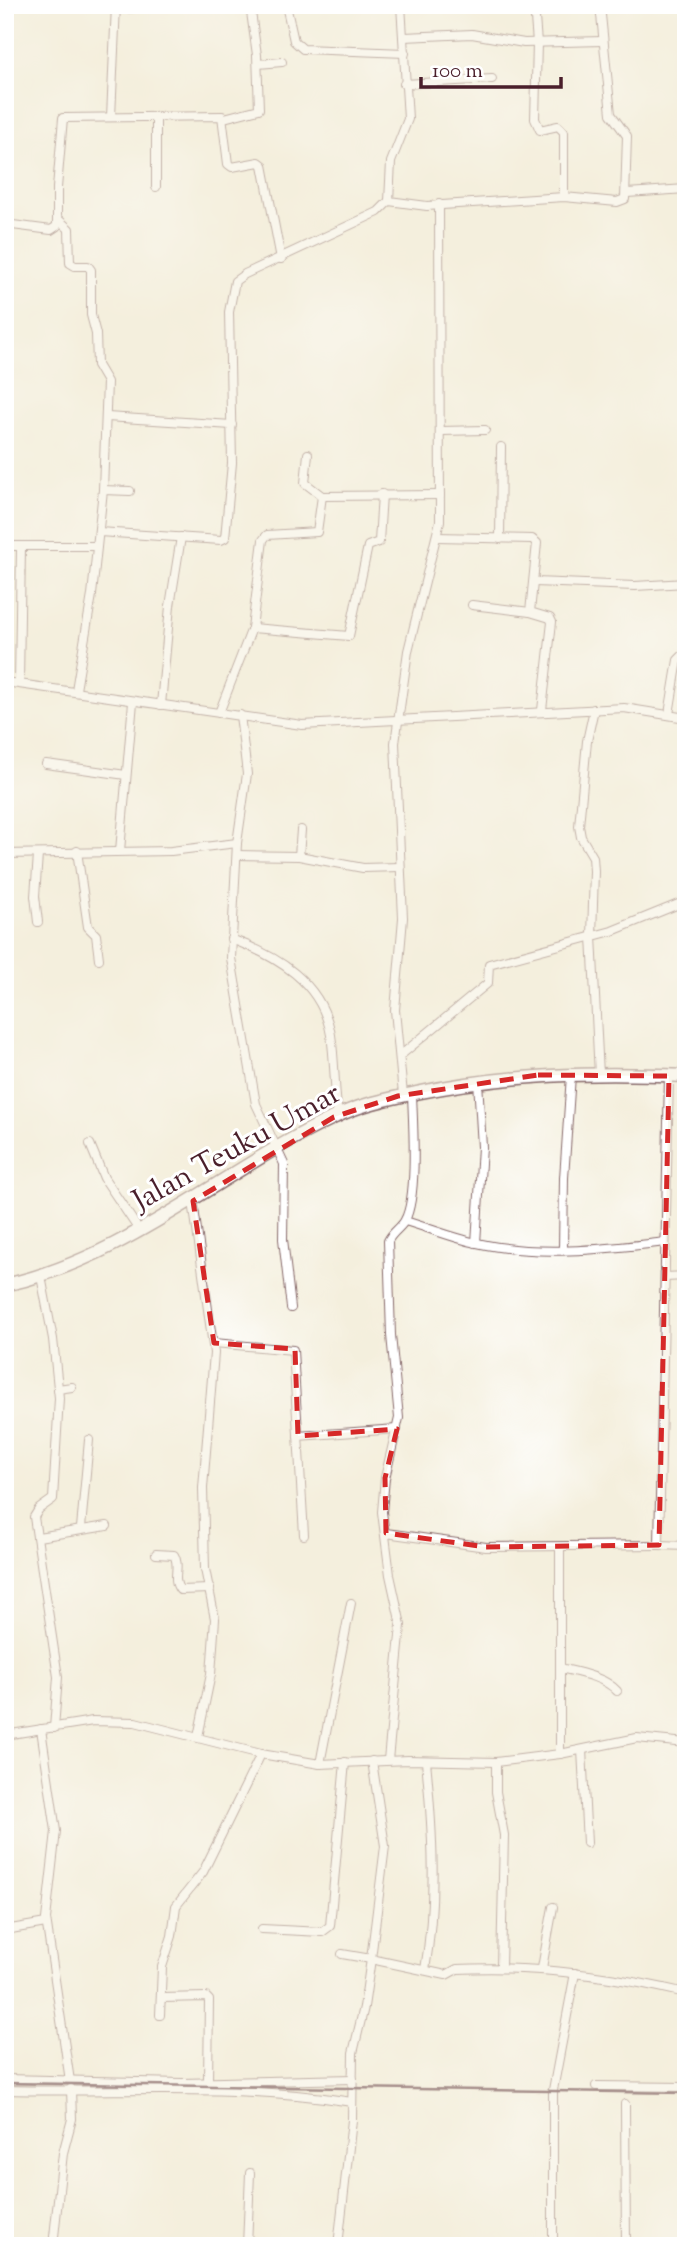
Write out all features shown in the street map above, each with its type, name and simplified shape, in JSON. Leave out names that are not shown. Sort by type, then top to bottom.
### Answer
[{"type":"main road","name":"Jalan Teuku Umar","points":[[5,1285],[68,1266],[139,1230],[338,1115],[408,1095],[478,1081],[571,1075],[686,1076]]},
{"type":"street","points":[[111,117],[116,7],[189,5]]},
{"type":"street","points":[[5,224],[51,230],[57,226],[62,119],[224,118],[259,109],[258,64],[250,5]]},
{"type":"street","points":[[286,5],[294,41],[303,49],[405,53]]},
{"type":"street","points":[[99,532],[221,540],[225,538],[232,463],[230,294],[235,281],[245,274],[378,212],[389,201],[391,162],[408,119],[401,5]]},
{"type":"street","points":[[534,5],[537,43],[535,118],[540,130],[558,126],[564,132],[564,197]]},
{"type":"street","points":[[389,201],[439,204],[564,197],[617,202],[624,200],[627,193],[627,136],[611,114],[600,5]]},
{"type":"street","points":[[404,37],[472,34],[537,43],[603,41]]},
{"type":"street","points":[[258,64],[282,62]]},
{"type":"street","points":[[404,84],[492,79]]},
{"type":"street","points":[[156,117],[156,187]]},
{"type":"street","points":[[224,118],[228,164],[232,167],[259,162],[263,165],[281,259]]},
{"type":"street","points":[[627,193],[686,189]]},
{"type":"street","points":[[388,1760],[401,1625],[390,1574],[382,1512],[385,1478],[397,1429],[399,1401],[391,1335],[388,1241],[405,1221],[413,1180],[408,1095],[395,1010],[402,962],[403,918],[395,743],[408,651],[437,537],[442,430],[439,204]]},
{"type":"street","points":[[58,219],[68,225],[70,263],[75,266],[88,266],[91,270],[91,315],[96,334],[97,365],[106,379],[103,491],[76,690]]},
{"type":"street","points":[[107,417],[232,425]]},
{"type":"street","points":[[442,430],[485,430]]},
{"type":"street","points":[[500,539],[501,447]]},
{"type":"street","points":[[308,454],[305,482],[322,496],[440,495]]},
{"type":"street","points":[[103,491],[130,491]]},
{"type":"street","points":[[252,628],[349,636],[368,546],[379,542],[383,494]]},
{"type":"street","points":[[219,713],[252,628],[263,540],[273,533],[317,532],[322,496]]},
{"type":"street","points":[[161,705],[170,606],[181,537]]},
{"type":"street","points":[[437,537],[535,541],[535,582],[530,612]]},
{"type":"street","points":[[5,546],[97,546]]},
{"type":"street","points":[[19,683],[20,546]]},
{"type":"street","points":[[535,582],[621,586],[686,583]]},
{"type":"street","points":[[472,605],[530,612],[550,618],[552,622],[542,710]]},
{"type":"street","points":[[669,715],[678,660],[686,652]]},
{"type":"street","points":[[5,682],[76,690],[133,702],[327,726],[399,718],[624,708],[686,718]]},
{"type":"street","points":[[120,851],[133,702]]},
{"type":"street","points":[[594,709],[587,741],[579,816],[581,836],[593,857],[592,936],[599,1075]]},
{"type":"street","points":[[240,715],[247,774],[237,843],[231,940],[236,996],[250,1080],[260,1113],[285,1173],[283,1239],[290,1308]]},
{"type":"street","points":[[46,764],[126,775]]},
{"type":"street","points":[[299,856],[301,830]]},
{"type":"street","points":[[5,854],[171,851],[237,843]]},
{"type":"street","points":[[77,851],[88,927],[96,934],[99,959]]},
{"type":"street","points":[[38,855],[35,896],[38,922]]},
{"type":"street","points":[[237,855],[299,856],[363,869],[400,867]]},
{"type":"street","points":[[401,1055],[488,983],[489,964],[592,936],[686,901]]},
{"type":"street","points":[[231,940],[267,952],[317,996],[331,1036],[338,1115]]},
{"type":"street","points":[[563,1249],[564,1178],[571,1075]]},
{"type":"street","points":[[659,1545],[669,1076]]},
{"type":"street","points":[[475,1243],[482,1147],[478,1081]]},
{"type":"street","points":[[90,1144],[104,1178],[139,1230]]},
{"type":"street","points":[[192,1201],[206,1315],[214,1343],[202,1488],[205,1569],[215,1619],[211,1674],[198,1737]]},
{"type":"street","points":[[405,1221],[475,1243],[503,1248],[594,1250],[665,1242]]},
{"type":"street","points":[[41,1276],[58,1390],[53,1499],[35,1513],[58,1677],[54,1728]]},
{"type":"street","points":[[665,1277],[686,1276]]},
{"type":"street","points":[[214,1343],[293,1350],[304,1535]]},
{"type":"street","points":[[58,1390],[72,1387]]},
{"type":"street","points":[[298,1437],[397,1429]]},
{"type":"street","points":[[81,1528],[89,1440]]},
{"type":"street","points":[[37,1537],[81,1528],[107,1527]]},
{"type":"street","points":[[386,1533],[450,1544],[560,1549],[686,1546]]},
{"type":"street","points":[[560,1549],[560,1754]]},
{"type":"street","points":[[156,1554],[174,1555],[177,1559],[175,1581],[180,1590],[210,1589]]},
{"type":"street","points":[[320,1764],[351,1603]]},
{"type":"street","points":[[560,1668],[612,1685],[617,1691]]},
{"type":"street","points":[[5,1735],[93,1721],[135,1721],[261,1754],[320,1764],[388,1760],[496,1762],[560,1754],[637,1738],[686,1743]]},
{"type":"street","points":[[41,1729],[56,1831],[46,1923],[71,2085],[72,2119],[63,2153],[53,2246]]},
{"type":"street","points":[[582,1750],[587,1843]]},
{"type":"street","points":[[160,2015],[162,1967],[172,1936],[176,1906],[203,1872],[261,1754]]},
{"type":"street","points":[[338,2246],[352,2102],[353,2053],[364,2007],[385,1846],[372,1761]]},
{"type":"street","points":[[425,1970],[435,1887],[433,1827],[426,1761]]},
{"type":"street","points":[[262,1929],[322,1932],[330,1926],[345,1762]]},
{"type":"street","points":[[496,1762],[496,1792],[504,1835],[501,1967]]},
{"type":"street","points":[[542,1968],[553,1907]]},
{"type":"street","points":[[5,1930],[46,1923]]},
{"type":"street","points":[[342,1954],[446,1975],[457,1969],[542,1968],[686,1993]]},
{"type":"street","points":[[553,2246],[553,2090],[575,1973]]},
{"type":"street","points":[[162,1998],[206,1997],[209,2000],[208,2083]]},
{"type":"street","points":[[5,2079],[71,2085],[310,2095],[352,2102]]},
{"type":"street","points":[[5,2090],[71,2085],[353,2079]]},
{"type":"street","points":[[596,2086],[686,2087]]},
{"type":"street","points":[[625,2104],[626,2246]]},
{"type":"street","points":[[247,2246],[250,2173]]},
{"type":"highlighted area","points":[[538,1075],[669,1076],[659,1545],[486,1547],[386,1533],[385,1478],[397,1429],[298,1436],[295,1349],[214,1343],[193,1201],[334,1117],[398,1096]]},
{"type":"railway","points":[[5,2083],[686,2093]]}]
